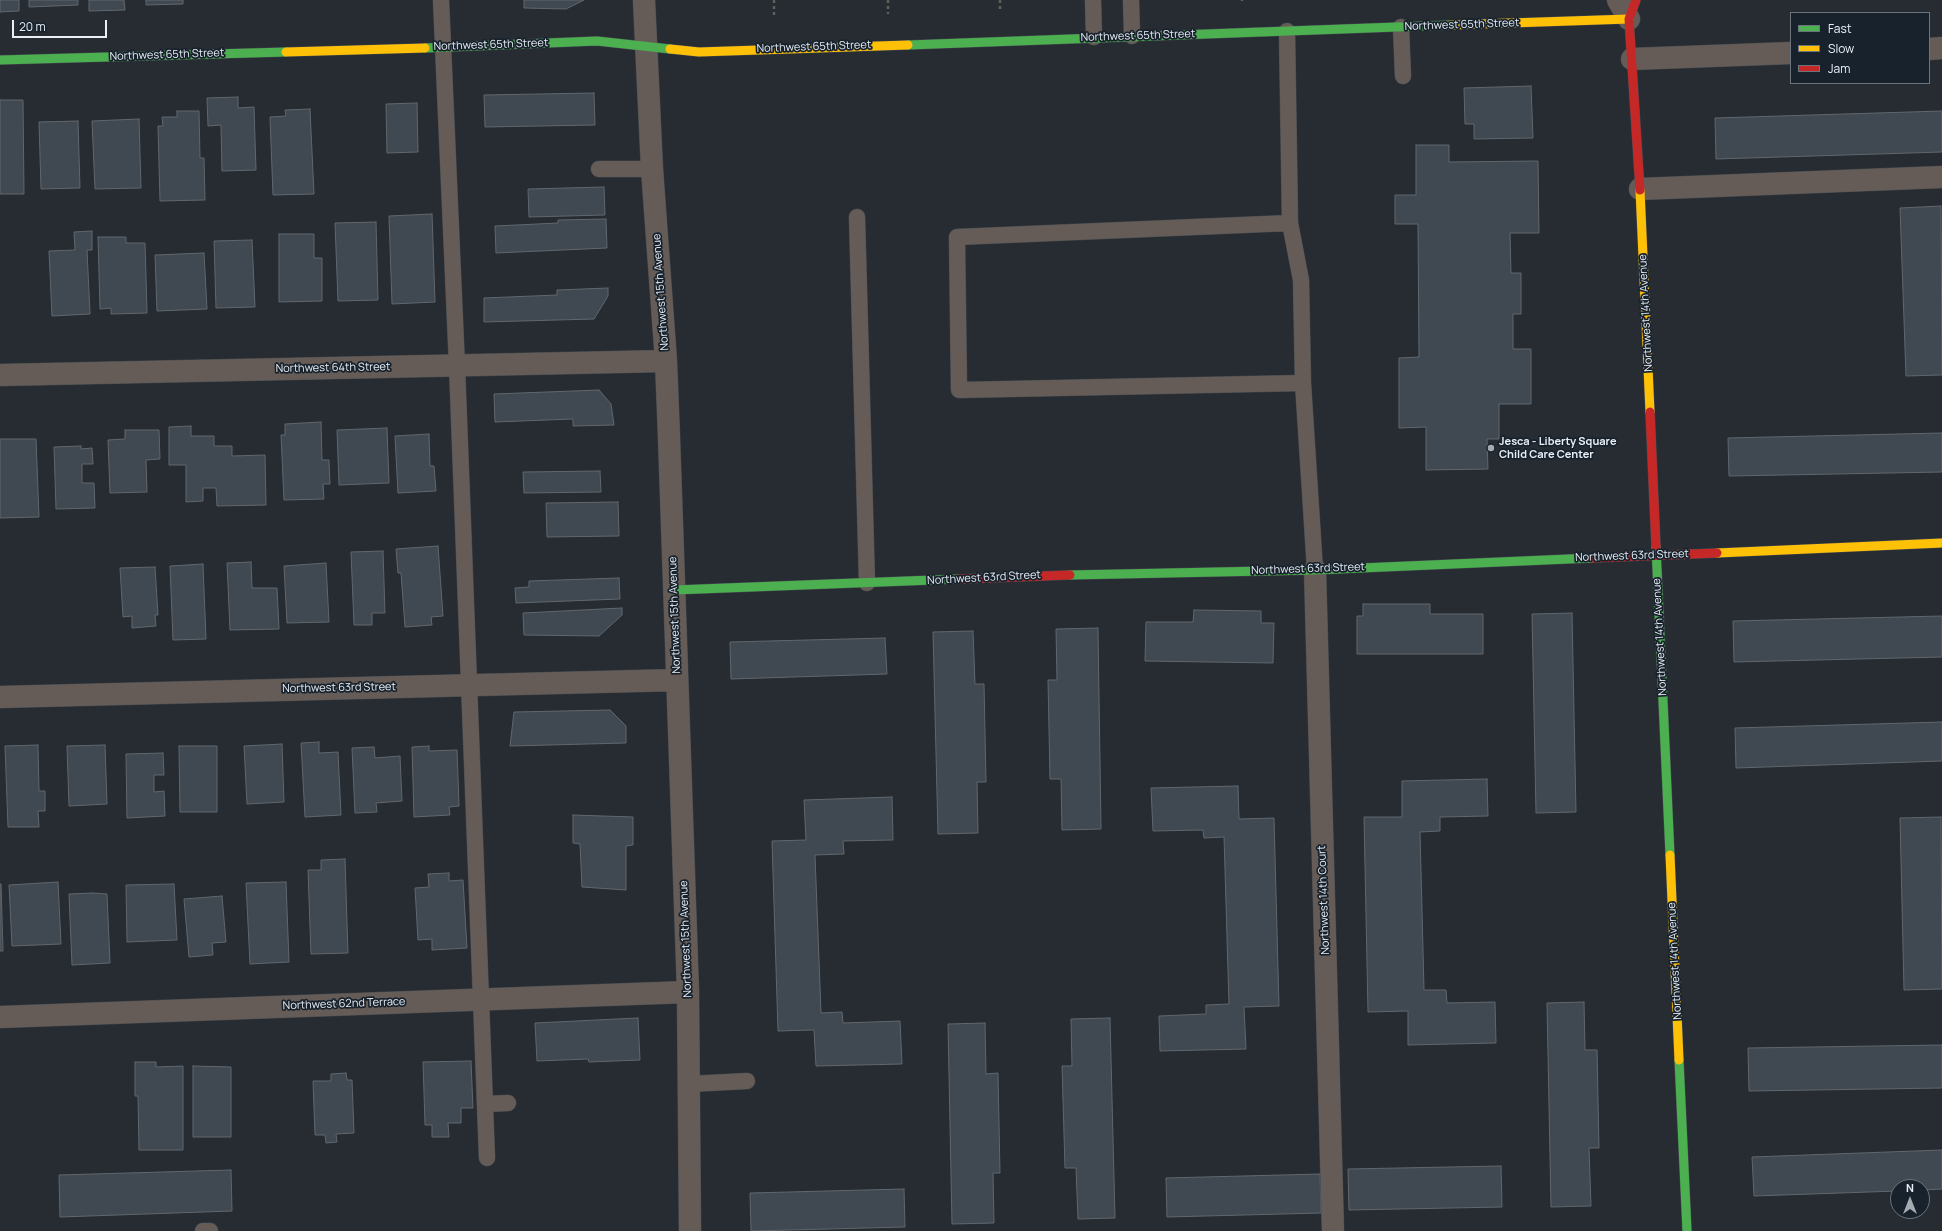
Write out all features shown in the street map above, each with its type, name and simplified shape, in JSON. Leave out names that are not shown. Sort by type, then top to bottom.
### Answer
[{"type":"street","name":"Northwest 15th Avenue","points":[[644,0],[652,169],[666,361],[688,992],[690,1231]]},
{"type":"street","name":"Northwest 14th Avenue","points":[[1618,0],[1632,10],[1632,59],[1640,189],[1686,1231]]},
{"type":"street","name":"Northwest 65th Street","points":[[0,60],[597,41],[700,52],[1401,27],[1632,10]]},
{"type":"street","points":[[1930,49],[1942,48]]},
{"type":"street","points":[[1632,59],[1790,54]]},
{"type":"street","points":[[1640,189],[1942,177]]},
{"type":"street","name":"Northwest 64th Street","points":[[0,375],[666,361]]},
{"type":"street","name":"Northwest 63rd Street","points":[[674,590],[1054,575],[1315,570],[1942,543]]},
{"type":"street","name":"Northwest 14th Court","points":[[1315,570],[1333,1231]]},
{"type":"street","name":"Northwest 63rd Street","points":[[0,697],[677,680]]},
{"type":"street","name":"Northwest 62nd Terrace","points":[[0,1017],[688,992]]},
{"type":"lane","points":[[441,0],[457,366],[487,1158]]},
{"type":"lane","points":[[1093,0],[1094,37]]},
{"type":"lane","points":[[1131,0],[1132,36]]},
{"type":"lane","points":[[1401,27],[1403,76]]},
{"type":"lane","points":[[1287,31],[1290,223],[1301,280],[1303,383],[1315,570]]},
{"type":"lane","points":[[599,169],[652,169]]},
{"type":"lane","points":[[857,218],[867,583]]},
{"type":"lane","points":[[1290,223],[956,237],[959,390],[1303,383]]},
{"type":"lane","points":[[689,1084],[746,1081]]},
{"type":"lane","points":[[486,1104],[508,1103]]},
{"type":"lane","points":[[203,1231],[210,1231]]},
{"type":"path","points":[[774,0],[774,18]]},
{"type":"path","points":[[888,0],[888,14]]},
{"type":"path","points":[[1000,0],[1000,10]]},
{"type":"building","points":[[0,0],[19,0],[19,11],[0,12]]},
{"type":"building","points":[[29,0],[78,0],[78,5],[29,7]]},
{"type":"building","points":[[89,0],[124,0],[125,10],[89,11]]},
{"type":"building","points":[[146,0],[183,0],[183,4],[146,5]]},
{"type":"building","points":[[524,0],[584,0],[566,9],[524,8]]},
{"type":"building","points":[[1531,86],[1533,138],[1474,139],[1474,124],[1465,124],[1464,88]]},
{"type":"building","points":[[594,93],[595,125],[485,127],[484,95]]},
{"type":"building","points":[[238,97],[238,108],[254,107],[256,170],[222,171],[221,125],[208,126],[207,98]]},
{"type":"building","points":[[0,100],[23,100],[24,194],[0,194]]},
{"type":"building","points":[[417,103],[418,152],[387,153],[386,104]]},
{"type":"building","points":[[310,109],[314,194],[273,195],[270,117],[286,116],[285,110]]},
{"type":"building","points":[[177,111],[199,111],[200,158],[204,158],[205,200],[160,201],[158,126],[163,126],[162,117],[177,117]]},
{"type":"building","points":[[1942,111],[1942,152],[1716,159],[1715,118]]},
{"type":"building","points":[[139,119],[141,188],[95,189],[92,121]]},
{"type":"building","points":[[78,121],[80,188],[41,189],[39,122]]},
{"type":"building","points":[[1416,145],[1449,145],[1449,162],[1538,161],[1539,233],[1510,233],[1511,273],[1521,273],[1521,314],[1513,314],[1513,349],[1531,349],[1531,404],[1499,404],[1499,439],[1487,439],[1488,469],[1426,470],[1426,427],[1399,428],[1399,358],[1419,357],[1418,224],[1395,224],[1395,195],[1416,195]]},
{"type":"building","points":[[604,187],[605,215],[529,217],[528,189]]},
{"type":"building","points":[[1941,206],[1942,375],[1906,376],[1900,208]]},
{"type":"building","points":[[432,214],[435,302],[392,304],[389,216]]},
{"type":"building","points":[[606,219],[607,248],[496,253],[495,226],[558,223],[558,220]]},
{"type":"building","points":[[376,222],[378,300],[338,301],[335,223]]},
{"type":"building","points":[[92,231],[92,250],[87,250],[90,314],[52,316],[49,251],[75,250],[74,232]]},
{"type":"building","points":[[279,234],[314,234],[314,258],[322,258],[322,301],[279,302]]},
{"type":"building","points":[[98,237],[126,237],[126,243],[145,243],[147,313],[111,314],[111,308],[100,309]]},
{"type":"building","points":[[252,240],[255,307],[216,308],[214,241]]},
{"type":"building","points":[[204,253],[207,309],[157,311],[155,255]]},
{"type":"building","points":[[608,288],[608,296],[594,319],[484,322],[484,298],[557,295],[557,290]]},
{"type":"building","points":[[599,390],[611,404],[614,425],[573,426],[573,419],[495,422],[494,394]]},
{"type":"building","points":[[321,422],[322,460],[329,460],[330,484],[323,484],[324,499],[284,500],[281,435],[285,435],[285,424]]},
{"type":"building","points":[[191,426],[191,436],[214,436],[214,446],[232,446],[232,456],[265,455],[266,505],[217,506],[216,488],[203,488],[203,501],[186,502],[186,465],[169,465],[169,427]]},
{"type":"building","points":[[387,428],[389,483],[339,485],[337,430]]},
{"type":"building","points":[[125,430],[159,430],[160,459],[146,460],[147,492],[110,493],[108,440],[125,439]]},
{"type":"building","points":[[1942,433],[1942,472],[1729,476],[1728,438]]},
{"type":"building","points":[[429,434],[430,466],[434,466],[436,491],[398,493],[395,436]]},
{"type":"building","points":[[0,439],[36,439],[39,517],[0,518]]},
{"type":"building","points":[[81,446],[81,449],[92,448],[93,464],[82,464],[82,483],[94,483],[95,508],[56,509],[54,447]]},
{"type":"building","points":[[600,471],[601,492],[524,493],[523,472]]},
{"type":"building","points":[[618,502],[619,536],[547,537],[546,503]]},
{"type":"building","points":[[438,546],[443,616],[431,617],[432,625],[405,627],[401,573],[398,573],[396,549]]},
{"type":"building","points":[[383,551],[385,613],[372,613],[372,625],[354,625],[351,552]]},
{"type":"building","points":[[251,562],[252,588],[277,588],[279,629],[230,630],[227,563]]},
{"type":"building","points":[[326,563],[329,622],[287,623],[284,566]]},
{"type":"building","points":[[203,564],[206,639],[173,640],[170,566]]},
{"type":"building","points":[[155,567],[158,615],[155,615],[156,626],[132,628],[132,616],[123,617],[120,568]]},
{"type":"building","points":[[619,578],[620,599],[516,603],[515,588],[529,587],[529,581]]},
{"type":"building","points":[[1363,604],[1430,604],[1430,614],[1483,614],[1483,654],[1357,654],[1357,616],[1363,616]]},
{"type":"building","points":[[622,608],[622,615],[599,636],[524,635],[523,613]]},
{"type":"building","points":[[1194,610],[1261,611],[1261,623],[1274,623],[1273,663],[1145,661],[1146,622],[1193,622]]},
{"type":"building","points":[[1572,613],[1576,812],[1536,813],[1532,614]]},
{"type":"building","points":[[1942,616],[1942,657],[1734,662],[1733,621]]},
{"type":"building","points":[[1098,628],[1101,829],[1062,830],[1061,779],[1050,779],[1048,680],[1057,680],[1056,629]]},
{"type":"building","points":[[973,631],[975,684],[984,684],[986,782],[977,782],[978,833],[938,834],[933,632]]},
{"type":"building","points":[[885,638],[887,674],[731,679],[730,642]]},
{"type":"building","points":[[610,710],[626,726],[626,743],[510,746],[514,712]]},
{"type":"building","points":[[1942,722],[1942,761],[1736,768],[1735,728]]},
{"type":"building","points":[[319,742],[319,753],[338,752],[341,815],[305,817],[301,743]]},
{"type":"building","points":[[282,744],[284,802],[247,804],[244,746]]},
{"type":"building","points":[[38,745],[39,791],[45,791],[45,811],[38,811],[39,827],[8,827],[5,746]]},
{"type":"building","points":[[105,745],[107,804],[69,806],[67,746]]},
{"type":"building","points":[[179,746],[217,746],[217,812],[180,812]]},
{"type":"building","points":[[429,746],[429,751],[457,750],[459,806],[449,807],[450,815],[414,817],[412,747]]},
{"type":"building","points":[[374,747],[375,758],[400,756],[402,801],[376,803],[377,812],[355,813],[352,748]]},
{"type":"building","points":[[163,753],[164,775],[154,775],[154,792],[164,791],[165,816],[127,818],[126,754]]},
{"type":"building","points":[[1487,779],[1488,816],[1440,817],[1440,831],[1420,832],[1424,990],[1446,990],[1447,1003],[1495,1002],[1496,1043],[1408,1045],[1408,1011],[1368,1012],[1364,817],[1402,817],[1402,781]]},
{"type":"building","points":[[1238,786],[1239,819],[1274,818],[1279,1006],[1244,1007],[1246,1049],[1160,1051],[1159,1016],[1206,1014],[1206,1005],[1229,1004],[1224,837],[1204,838],[1203,830],[1153,831],[1151,788]]},
{"type":"building","points":[[892,797],[893,840],[843,841],[844,854],[815,855],[821,1013],[842,1012],[843,1023],[900,1021],[902,1064],[816,1066],[814,1030],[778,1031],[772,841],[806,840],[804,800]]},
{"type":"building","points":[[573,815],[633,817],[633,845],[626,846],[626,890],[582,887],[580,844],[573,843]]},
{"type":"building","points":[[1941,817],[1942,989],[1904,990],[1900,818]]},
{"type":"building","points":[[345,859],[348,953],[311,954],[308,870],[321,870],[321,860]]},
{"type":"building","points":[[449,873],[449,881],[463,880],[467,948],[432,950],[432,939],[418,940],[415,888],[429,887],[428,874]]},
{"type":"building","points":[[58,882],[61,944],[12,946],[9,885]]},
{"type":"building","points":[[286,882],[289,962],[250,964],[246,883]]},
{"type":"building","points":[[1,884],[3,951],[0,951]]},
{"type":"building","points":[[174,884],[177,940],[127,942],[126,885]]},
{"type":"building","points":[[69,894],[107,894],[110,963],[72,965]]},
{"type":"building","points":[[222,896],[226,942],[212,943],[213,955],[189,957],[184,899]]},
{"type":"building","points":[[1584,1002],[1585,1050],[1597,1050],[1599,1148],[1589,1148],[1591,1206],[1551,1207],[1547,1003]]},
{"type":"building","points":[[638,1018],[640,1060],[589,1062],[588,1059],[537,1061],[535,1023]]},
{"type":"building","points":[[1110,1018],[1115,1218],[1078,1219],[1076,1168],[1065,1168],[1062,1066],[1072,1066],[1071,1019]]},
{"type":"building","points":[[985,1023],[986,1074],[998,1073],[1000,1173],[993,1173],[994,1223],[952,1224],[948,1024]]},
{"type":"building","points":[[1942,1045],[1942,1088],[1749,1091],[1748,1048]]},
{"type":"building","points":[[471,1061],[473,1108],[461,1108],[461,1123],[448,1123],[449,1137],[432,1137],[432,1125],[425,1125],[423,1062]]},
{"type":"building","points":[[135,1062],[156,1062],[156,1067],[183,1066],[183,1150],[139,1150],[138,1096],[135,1096]]},
{"type":"building","points":[[193,1066],[231,1067],[231,1137],[193,1137]]},
{"type":"building","points":[[346,1073],[347,1080],[352,1080],[354,1133],[336,1134],[337,1142],[326,1143],[325,1135],[315,1135],[313,1081],[331,1081],[331,1074]]},
{"type":"building","points":[[1942,1150],[1942,1189],[1930,1190],[1930,1179],[1890,1179],[1890,1191],[1754,1196],[1752,1157]]},
{"type":"building","points":[[1501,1166],[1502,1207],[1349,1210],[1348,1169]]},
{"type":"building","points":[[231,1170],[232,1211],[60,1217],[59,1175]]},
{"type":"building","points":[[1320,1174],[1321,1213],[1167,1217],[1166,1178]]},
{"type":"building","points":[[904,1189],[905,1227],[751,1231],[750,1193]]},
{"type":"traffic: fast","points":[[908,45],[1451,25]]},
{"type":"traffic: fast","points":[[425,48],[597,41],[670,49]]},
{"type":"traffic: fast","points":[[0,60],[286,52]]},
{"type":"traffic: fast","points":[[1656,547],[1670,855]]},
{"type":"traffic: fast","points":[[1070,575],[1315,570],[1592,558]]},
{"type":"traffic: fast","points":[[674,590],[959,579]]},
{"type":"traffic: fast","points":[[1679,1060],[1687,1231]]},
{"type":"traffic: slow","points":[[1451,25],[1629,19]]},
{"type":"traffic: slow","points":[[670,49],[699,52],[908,45]]},
{"type":"traffic: slow","points":[[286,52],[425,48]]},
{"type":"traffic: slow","points":[[1640,190],[1650,412]]},
{"type":"traffic: slow","points":[[1717,553],[1942,543]]},
{"type":"traffic: slow","points":[[1670,855],[1679,1060]]},
{"type":"traffic: jam","points":[[1636,0],[1629,19],[1640,190]]},
{"type":"traffic: jam","points":[[1650,412],[1656,547]]},
{"type":"traffic: jam","points":[[1592,558],[1717,553]]},
{"type":"traffic: jam","points":[[959,579],[1070,575]]},
{"type":"place","name":"Jesca - Liberty Square Child Care Center","points":[[1491,448]]}]
